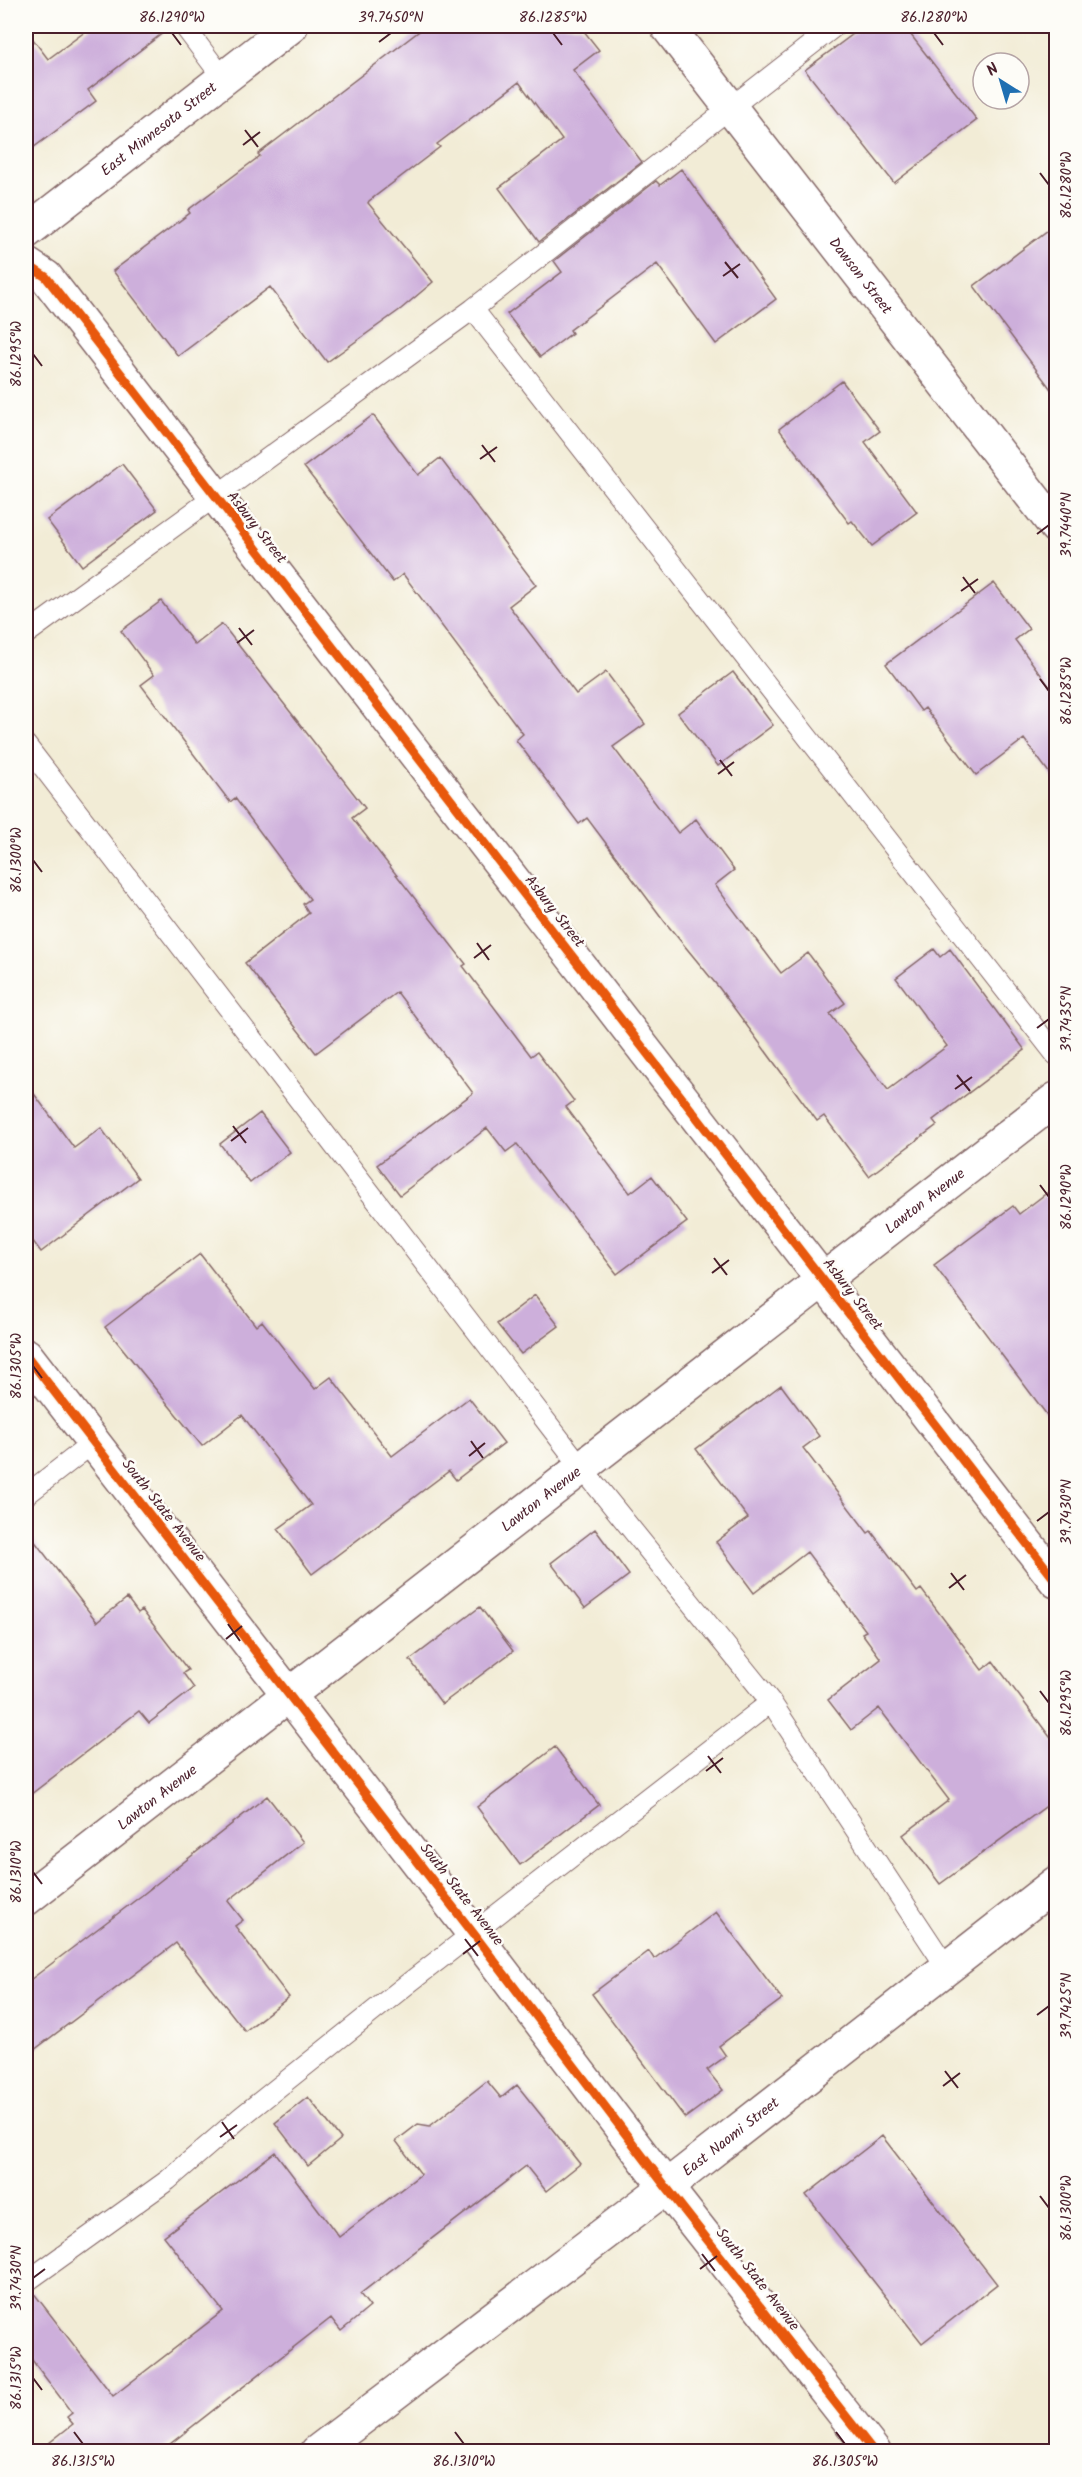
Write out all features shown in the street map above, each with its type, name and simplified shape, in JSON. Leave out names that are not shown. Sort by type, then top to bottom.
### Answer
[{"type":"street","name":"East Minnesota Street","points":[[26,232],[291,26]]},
{"type":"street","name":"Dawson Street","points":[[667,26],[1056,527]]},
{"type":"street","name":"Asbury Street","points":[[26,264],[46,277],[1056,1581]]},
{"type":"street","name":"Lawton Avenue","points":[[26,1899],[1056,1099]]},
{"type":"street","name":"South State Avenue","points":[[26,1355],[473,1933],[666,2187],[874,2451]]},
{"type":"street","name":"East Naomi Street","points":[[317,2451],[666,2187],[1056,1883]]},
{"type":"lane","points":[[184,26],[223,78]]},
{"type":"lane","points":[[26,634],[474,309],[730,106],[835,26]]},
{"type":"lane","points":[[474,309],[1056,1055]]},
{"type":"lane","points":[[26,745],[582,1468],[771,1702],[947,1968]]},
{"type":"lane","points":[[26,1495],[93,1443]]},
{"type":"lane","points":[[26,2282],[168,2180],[241,2117],[473,1933],[771,1702]]},
{"type":"building","points":[[93,26],[172,26],[88,90],[96,101],[26,153],[26,30],[48,59]]},
{"type":"building","points":[[426,26],[580,26],[599,50],[573,70],[642,162],[539,242],[499,188],[562,140],[519,82],[437,144],[440,147],[369,201],[368,203],[433,282],[401,309],[327,362],[270,287],[178,356],[113,271],[190,213],[188,210],[260,156],[258,154]]},
{"type":"building","points":[[864,26],[904,26],[977,120],[894,183],[805,70]]},
{"type":"building","points":[[681,169],[776,299],[716,344],[657,264],[570,330],[572,333],[540,357],[507,314],[562,272],[554,261],[656,181],[660,185]]},
{"type":"building","points":[[1056,224],[1056,396],[974,286]]},
{"type":"building","points":[[842,381],[880,431],[865,442],[917,512],[872,546],[852,521],[849,523],[779,429]]},
{"type":"building","points":[[373,415],[418,475],[440,458],[536,585],[509,606],[576,694],[606,672],[645,724],[613,747],[678,833],[696,819],[734,870],[715,885],[781,973],[808,953],[845,1003],[830,1014],[888,1090],[947,1046],[896,978],[934,949],[940,957],[950,949],[1025,1050],[933,1120],[937,1125],[869,1176],[824,1116],[817,1121],[720,989],[665,922],[587,818],[579,824],[516,740],[523,734],[403,574],[393,582],[304,467]]},
{"type":"building","points":[[122,464],[157,510],[82,566],[47,520]]},
{"type":"building","points":[[994,583],[1029,629],[1015,640],[1056,695],[1056,782],[1024,739],[976,775],[925,708],[921,711],[886,664]]},
{"type":"building","points":[[161,601],[195,645],[222,624],[365,808],[352,818],[466,964],[463,966],[531,1056],[537,1052],[574,1101],[566,1107],[630,1193],[652,1176],[687,1222],[617,1274],[517,1144],[506,1152],[487,1128],[400,1195],[377,1165],[473,1093],[397,992],[316,1053],[245,963],[309,913],[303,904],[310,899],[235,798],[230,802],[141,685],[154,675],[121,631]]},
{"type":"building","points":[[733,672],[773,725],[718,766],[678,713]]},
{"type":"building","points":[[26,1083],[74,1148],[101,1128],[138,1178],[41,1252],[26,1232]]},
{"type":"building","points":[[260,1113],[290,1152],[250,1183],[220,1144]]},
{"type":"building","points":[[1056,1186],[1056,1427],[934,1265],[1013,1206],[1019,1214]]},
{"type":"building","points":[[200,1254],[256,1326],[262,1321],[315,1389],[331,1377],[392,1456],[469,1398],[504,1443],[456,1480],[449,1471],[312,1574],[278,1529],[311,1505],[242,1415],[202,1446],[105,1327]]},
{"type":"building","points":[[535,1295],[559,1326],[521,1354],[497,1324]]},
{"type":"building","points":[[781,1385],[819,1436],[803,1448],[917,1592],[921,1589],[982,1670],[993,1661],[1056,1745],[1056,1799],[940,1884],[903,1835],[949,1800],[879,1708],[851,1730],[828,1700],[881,1659],[862,1633],[866,1631],[807,1552],[754,1593],[716,1542],[748,1518],[696,1449]]},
{"type":"building","points":[[595,1529],[629,1575],[585,1608],[551,1563]]},
{"type":"building","points":[[26,1530],[97,1622],[127,1598],[138,1613],[142,1610],[188,1670],[183,1673],[194,1688],[149,1723],[139,1711],[26,1798]]},
{"type":"building","points":[[480,1607],[513,1651],[442,1704],[410,1660]]},
{"type":"building","points":[[555,1747],[599,1805],[520,1865],[477,1807]]},
{"type":"building","points":[[267,1796],[303,1842],[228,1901],[243,1920],[235,1926],[289,1997],[245,2031],[176,1943],[26,2056],[26,1983]]},
{"type":"building","points":[[716,1912],[782,1999],[719,2046],[726,2056],[707,2070],[723,2090],[685,2118],[592,1994],[649,1951],[654,1959]]},
{"type":"building","points":[[487,2081],[501,2098],[517,2085],[580,2164],[546,2191],[526,2166],[360,2294],[370,2307],[341,2331],[331,2318],[161,2451],[39,2451],[73,2424],[67,2417],[72,2413],[26,2352],[26,2294],[33,2292],[113,2396],[223,2311],[164,2236],[275,2152],[339,2237],[421,2174],[396,2141],[418,2124],[430,2126]]},
{"type":"building","points":[[308,2097],[341,2139],[308,2166],[275,2123]]},
{"type":"building","points":[[882,2136],[997,2284],[922,2343],[806,2195]]},
{"type":"cycle path","points":[[26,264],[46,277],[1056,1581]]},
{"type":"cycle path","points":[[26,1355],[473,1933],[666,2187],[874,2452]]}]
